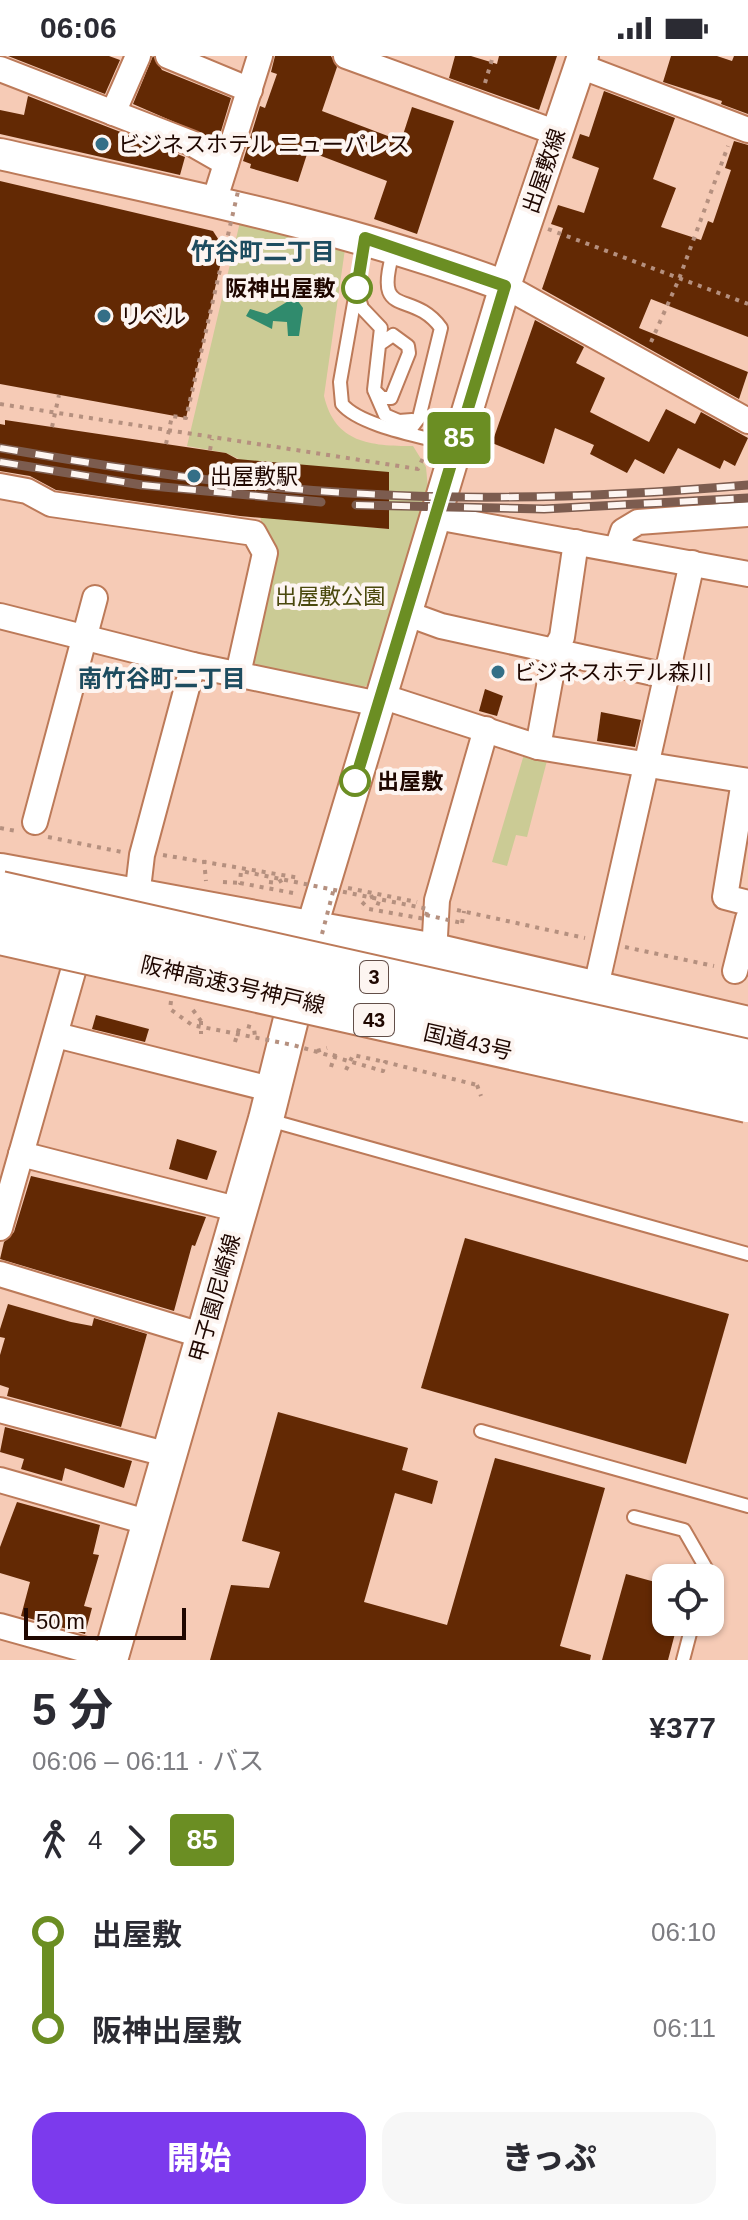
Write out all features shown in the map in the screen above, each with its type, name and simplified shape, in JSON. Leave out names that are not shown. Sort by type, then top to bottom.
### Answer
[{"type":"highway","points":[[0,874],[434,954],[748,1027]]},
{"type":"highway","name":"阪神高速3号神戸線","points":[[0,894],[748,1062]]},
{"type":"highway","name":"阪神高速3号神戸線","points":[[0,933],[748,1103]]},
{"type":"highway","name":"国道43号","points":[[0,933],[78,954],[748,1103]]},
{"type":"main road","name":"甲子園尼崎線","points":[[111,1658],[270,1104],[310,933]]},
{"type":"street","points":[[113,113],[138,56]]},
{"type":"street","points":[[168,56],[250,90]]},
{"type":"street","points":[[227,194],[226,163],[260,56]]},
{"type":"street","points":[[346,56],[557,133]]},
{"type":"street","points":[[582,61],[742,128]]},
{"type":"street","name":"出屋敷線","points":[[310,933],[505,286],[582,61]]},
{"type":"street","points":[[0,69],[191,143],[226,163]]},
{"type":"street","points":[[0,154],[227,194],[395,246],[505,286],[748,421]]},
{"type":"street","points":[[0,486],[27,491],[51,504],[254,533],[265,553],[238,674]]},
{"type":"street","points":[[617,549],[623,531],[638,522],[748,514]]},
{"type":"street","points":[[436,517],[748,574]]},
{"type":"street","points":[[538,747],[555,652],[562,637],[576,542]]},
{"type":"street","points":[[595,991],[692,563]]},
{"type":"street","points":[[34,830],[95,598]]},
{"type":"street","points":[[408,614],[441,626],[667,676]]},
{"type":"street","points":[[0,616],[193,665],[380,700],[486,729],[538,747],[746,781],[725,897],[748,903]]},
{"type":"street","points":[[137,897],[142,855],[193,665]]},
{"type":"street","points":[[434,954],[431,910],[486,729]]},
{"type":"street","points":[[735,971],[748,919]]},
{"type":"street","points":[[0,1228],[78,954]]},
{"type":"street","points":[[56,1035],[270,1104]]},
{"type":"street","points":[[21,1154],[240,1210]]},
{"type":"street","points":[[0,1274],[204,1336]]},
{"type":"street","points":[[0,1410],[169,1455]]},
{"type":"street","points":[[0,1480],[150,1523]]},
{"type":"street","points":[[0,1626],[111,1658]]},
{"type":"lane","points":[[365,238],[340,382],[342,404],[353,414],[456,446]]},
{"type":"lane","points":[[394,428],[413,426],[419,418],[441,328],[433,317],[392,298],[387,292],[386,274],[395,246]]},
{"type":"lane","points":[[357,288],[362,308],[408,346],[409,353],[397,392],[391,398],[382,398],[374,390]]},
{"type":"lane","points":[[379,323],[380,344],[374,390],[385,415],[399,421],[419,418]]},
{"type":"lane","points":[[380,344],[393,335]]},
{"type":"lane","points":[[270,1104],[748,1254]]},
{"type":"lane","points":[[481,1431],[748,1506]]},
{"type":"lane","points":[[634,1517],[684,1530],[704,1564]]},
{"type":"lane","points":[[683,1660],[689,1636]]},
{"type":"path","points":[[478,104],[493,56]]},
{"type":"path","points":[[642,363],[742,128]]},
{"type":"path","points":[[166,444],[172,416],[186,418],[227,194]]},
{"type":"path","points":[[543,228],[748,304]]},
{"type":"path","points":[[52,427],[59,395]]},
{"type":"path","points":[[0,404],[418,469],[423,458]]},
{"type":"path","points":[[210,450],[212,439]]},
{"type":"path","points":[[0,828],[34,830],[142,855],[175,855],[360,890],[431,910],[462,923],[464,911]]},
{"type":"path","points":[[204,860],[205,881]]},
{"type":"path","points":[[293,893],[240,883],[241,871],[270,879],[371,895],[383,902],[431,910],[464,911],[735,971]]},
{"type":"path","points":[[360,890],[361,901],[369,909],[425,919],[431,910]]},
{"type":"path","points":[[180,1002],[172,1001],[170,1009],[192,1025],[317,1051],[383,1071],[385,1062]]},
{"type":"path","points":[[189,1004],[201,1021],[201,1034]]},
{"type":"path","points":[[235,1042],[240,1025]]},
{"type":"path","points":[[247,1026],[254,1028],[255,1037]]},
{"type":"path","points":[[317,1051],[327,1048]]},
{"type":"path","points":[[331,1067],[336,1051]]},
{"type":"path","points":[[346,1070],[353,1055],[477,1085],[481,1096]]},
{"type":"green space","name":"出屋敷公園","points":[[240,222],[345,249],[324,396],[329,412],[336,424],[356,439],[382,445],[413,446],[426,467],[429,500],[371,684],[360,688],[258,666],[251,660],[264,534],[260,516],[389,529],[226,453],[187,446]]},
{"type":"green space","points":[[525,751],[548,757],[527,837],[516,835],[507,866],[492,862]]},
{"type":"shaded area","points":[[295,297],[303,308],[299,336],[288,336],[287,322],[273,321],[272,329],[246,316],[250,309],[267,314]]},
{"type":"building","points":[[8,56],[109,56],[120,60],[105,94]]},
{"type":"building","points":[[153,56],[162,70],[231,98],[218,141],[133,104]]},
{"type":"building","points":[[275,56],[331,56],[337,67],[322,111],[401,141],[412,107],[454,121],[417,234],[374,219],[387,181],[308,151],[298,182],[250,168],[251,164],[243,161],[260,106],[265,108],[277,74],[271,72]]},
{"type":"building","points":[[455,56],[471,56],[497,64],[499,56],[557,56],[539,110],[449,78]]},
{"type":"building","points":[[671,56],[717,56],[732,61],[734,56],[748,56],[748,114],[721,104],[722,101],[663,82]]},
{"type":"building","points":[[604,91],[675,118],[653,179],[676,188],[661,227],[701,240],[708,221],[713,223],[731,170],[725,168],[734,141],[748,145],[748,337],[651,299],[639,328],[748,372],[739,399],[542,289],[563,228],[551,224],[558,205],[584,213],[599,168],[572,158],[580,134],[589,137]]},
{"type":"building","points":[[28,96],[185,157],[180,175],[0,134],[0,110],[24,115]]},
{"type":"building","name":"リベル","points":[[0,181],[213,231],[224,248],[186,418],[0,384]]},
{"type":"building","points":[[535,320],[584,347],[576,363],[605,378],[590,412],[649,442],[666,409],[695,424],[701,412],[748,438],[735,466],[724,460],[720,469],[678,448],[664,474],[635,459],[627,473],[590,454],[594,445],[555,428],[544,464],[492,443]]},
{"type":"building","name":"出屋敷駅","points":[[5,420],[226,453],[237,459],[389,472],[389,529],[240,516],[56,490],[30,476],[0,471],[0,424],[5,425]]},
{"type":"building","points":[[485,689],[503,696],[497,716],[479,711]]},
{"type":"building","points":[[601,712],[641,720],[635,747],[597,741]]},
{"type":"building","points":[[96,1015],[149,1029],[145,1042],[92,1029]]},
{"type":"building","points":[[177,1139],[217,1151],[207,1180],[169,1169]]},
{"type":"building","points":[[31,1176],[206,1217],[195,1246],[192,1245],[174,1311],[0,1259],[4,1242],[14,1232]]},
{"type":"building","points":[[465,1238],[729,1314],[686,1464],[421,1388]]},
{"type":"building","points":[[8,1304],[92,1326],[94,1318],[147,1334],[121,1427],[7,1396],[9,1388],[0,1385],[0,1355],[5,1338],[0,1337],[0,1329]]},
{"type":"building","points":[[278,1412],[408,1448],[402,1470],[438,1481],[432,1504],[395,1493],[364,1602],[447,1625],[495,1458],[605,1488],[560,1646],[591,1655],[590,1660],[210,1660],[231,1585],[269,1588],[280,1552],[242,1541]]},
{"type":"building","points":[[5,1427],[132,1461],[124,1488],[65,1468],[62,1481],[21,1469],[24,1459],[0,1452]]},
{"type":"building","points":[[17,1502],[100,1525],[93,1554],[99,1555],[84,1606],[92,1608],[85,1634],[21,1616],[30,1582],[0,1573],[0,1547]]},
{"type":"building","points":[[626,1574],[652,1581],[652,1636],[674,1636],[668,1660],[602,1660]]},
{"type":"railway","points":[[0,448],[183,477],[367,494],[558,496],[748,485]]},
{"type":"railway","points":[[0,462],[142,485],[321,502]]},
{"type":"railway","points":[[356,505],[544,509],[748,498]]},
{"type":"bus line","name":"85","points":[[355,781],[505,286],[426,256],[365,238],[357,288]]},
{"type":"place","name":"ビジネスホテル ニューパレス","points":[[102,144]]},
{"type":"place","name":"阪神出屋敷","points":[[357,288]]},
{"type":"place","name":"リベル","points":[[104,316]]},
{"type":"place","name":"出屋敷駅","points":[[194,476]]},
{"type":"place","name":"ビジネスホテル森川","points":[[498,672]]},
{"type":"place","name":"出屋敷","points":[[355,781]]},
{"type":"district","name":"竹谷町二丁目","points":[[263,251]]},
{"type":"district","name":"南竹谷町二丁目","points":[[162,678]]}]
